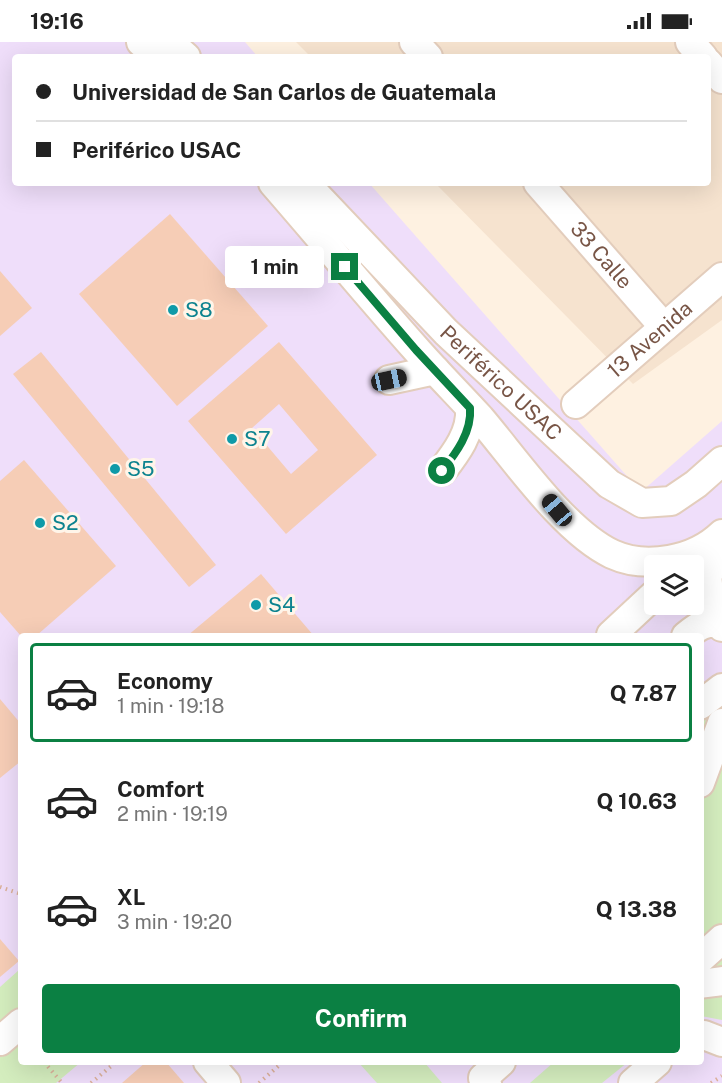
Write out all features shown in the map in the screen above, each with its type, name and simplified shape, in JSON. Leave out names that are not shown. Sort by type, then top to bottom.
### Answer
[{"type":"street","points":[[141,42],[157,54]]},
{"type":"street","points":[[169,42],[183,54]]},
{"type":"street","points":[[414,42],[425,54]]},
{"type":"street","points":[[690,42],[700,54]]},
{"type":"street","points":[[711,66],[722,79]]},
{"type":"street","name":"Periférico USAC","points":[[276,186],[557,510],[585,536],[613,554],[638,561],[668,561],[716,546]]},
{"type":"street","name":"Periférico USAC","points":[[308,186],[446,332],[609,484],[642,503],[670,501],[696,484],[722,461]]},
{"type":"street","name":"33 Calle","points":[[541,186],[664,327]]},
{"type":"street","name":"13 Avenida","points":[[576,404],[722,277]]},
{"type":"street","points":[[389,380],[435,370]]},
{"type":"street","points":[[442,471],[457,452],[470,424],[470,408]]},
{"type":"street","points":[[702,555],[716,546]]},
{"type":"street","points":[[690,633],[709,622],[719,623],[719,609],[707,574],[716,546]]},
{"type":"street","points":[[613,633],[644,604]]},
{"type":"street","points":[[704,702],[722,688]]},
{"type":"street","points":[[704,730],[722,714]]},
{"type":"street","points":[[704,774],[722,723]]},
{"type":"street","points":[[704,784],[722,791]]},
{"type":"street","points":[[704,955],[722,939]]},
{"type":"street","points":[[704,983],[722,981]]},
{"type":"street","points":[[0,1041],[18,1026]]},
{"type":"street","points":[[704,1035],[722,1042]]},
{"type":"street","points":[[211,1065],[226,1083]]},
{"type":"street","points":[[633,1083],[654,1065]]},
{"type":"path","points":[[0,887],[18,893]]},
{"type":"path","points":[[47,1065],[62,1083]]},
{"type":"path","points":[[91,1083],[112,1065]]},
{"type":"path","points":[[259,1083],[280,1065]]},
{"type":"path","points":[[711,1083],[722,1076]]},
{"type":"shaded area","points":[[0,42],[245,42],[255,54],[12,54],[12,186],[372,186],[641,492],[722,421],[722,1083],[0,1083]]},
{"type":"shaded area","points":[[296,42],[722,42],[722,320],[633,384],[438,186],[711,186],[711,54],[308,54]]},
{"type":"green space","points":[[722,691],[722,1020],[704,1017],[704,707]]},
{"type":"green space","points":[[18,971],[18,1015],[0,1030],[0,987]]},
{"type":"green space","points":[[18,1026],[18,1065],[77,1065],[56,1083],[0,1083],[0,1041]]},
{"type":"green space","points":[[361,1065],[427,1065],[442,1083],[377,1083]]},
{"type":"green space","points":[[551,1065],[624,1065],[602,1083],[530,1083]]},
{"type":"building","name":"S8","points":[[170,214],[268,326],[177,406],[79,294]]},
{"type":"building","points":[[0,271],[32,308],[0,336]]},
{"type":"building","name":"S7","points":[[279,342],[377,455],[286,534],[188,421]],"holes":[[[279,404],[318,450],[291,474],[252,428]]]},
{"type":"building","name":"S5","points":[[41,352],[216,565],[189,587],[13,374]]},
{"type":"building","name":"S2","points":[[24,460],[116,566],[39,633],[18,633],[0,612],[0,481]]},
{"type":"building","name":"S4","points":[[261,574],[311,633],[191,633]]},
{"type":"building","points":[[0,699],[18,720],[18,763],[0,778]]},
{"type":"building","points":[[0,939],[18,962],[0,977]]},
{"type":"building","points":[[143,1065],[169,1065],[184,1083],[122,1083]]},
{"type":"place","name":"S8","points":[[173,310]]},
{"type":"place","name":"S7","points":[[232,439]]},
{"type":"place","name":"S5","points":[[115,469]]},
{"type":"place","name":"S2","points":[[40,523]]},
{"type":"place","name":"S4","points":[[256,605]]},
{"type":"route","points":[[345,267],[416,350],[470,408],[470,424],[457,452],[442,471]]}]
